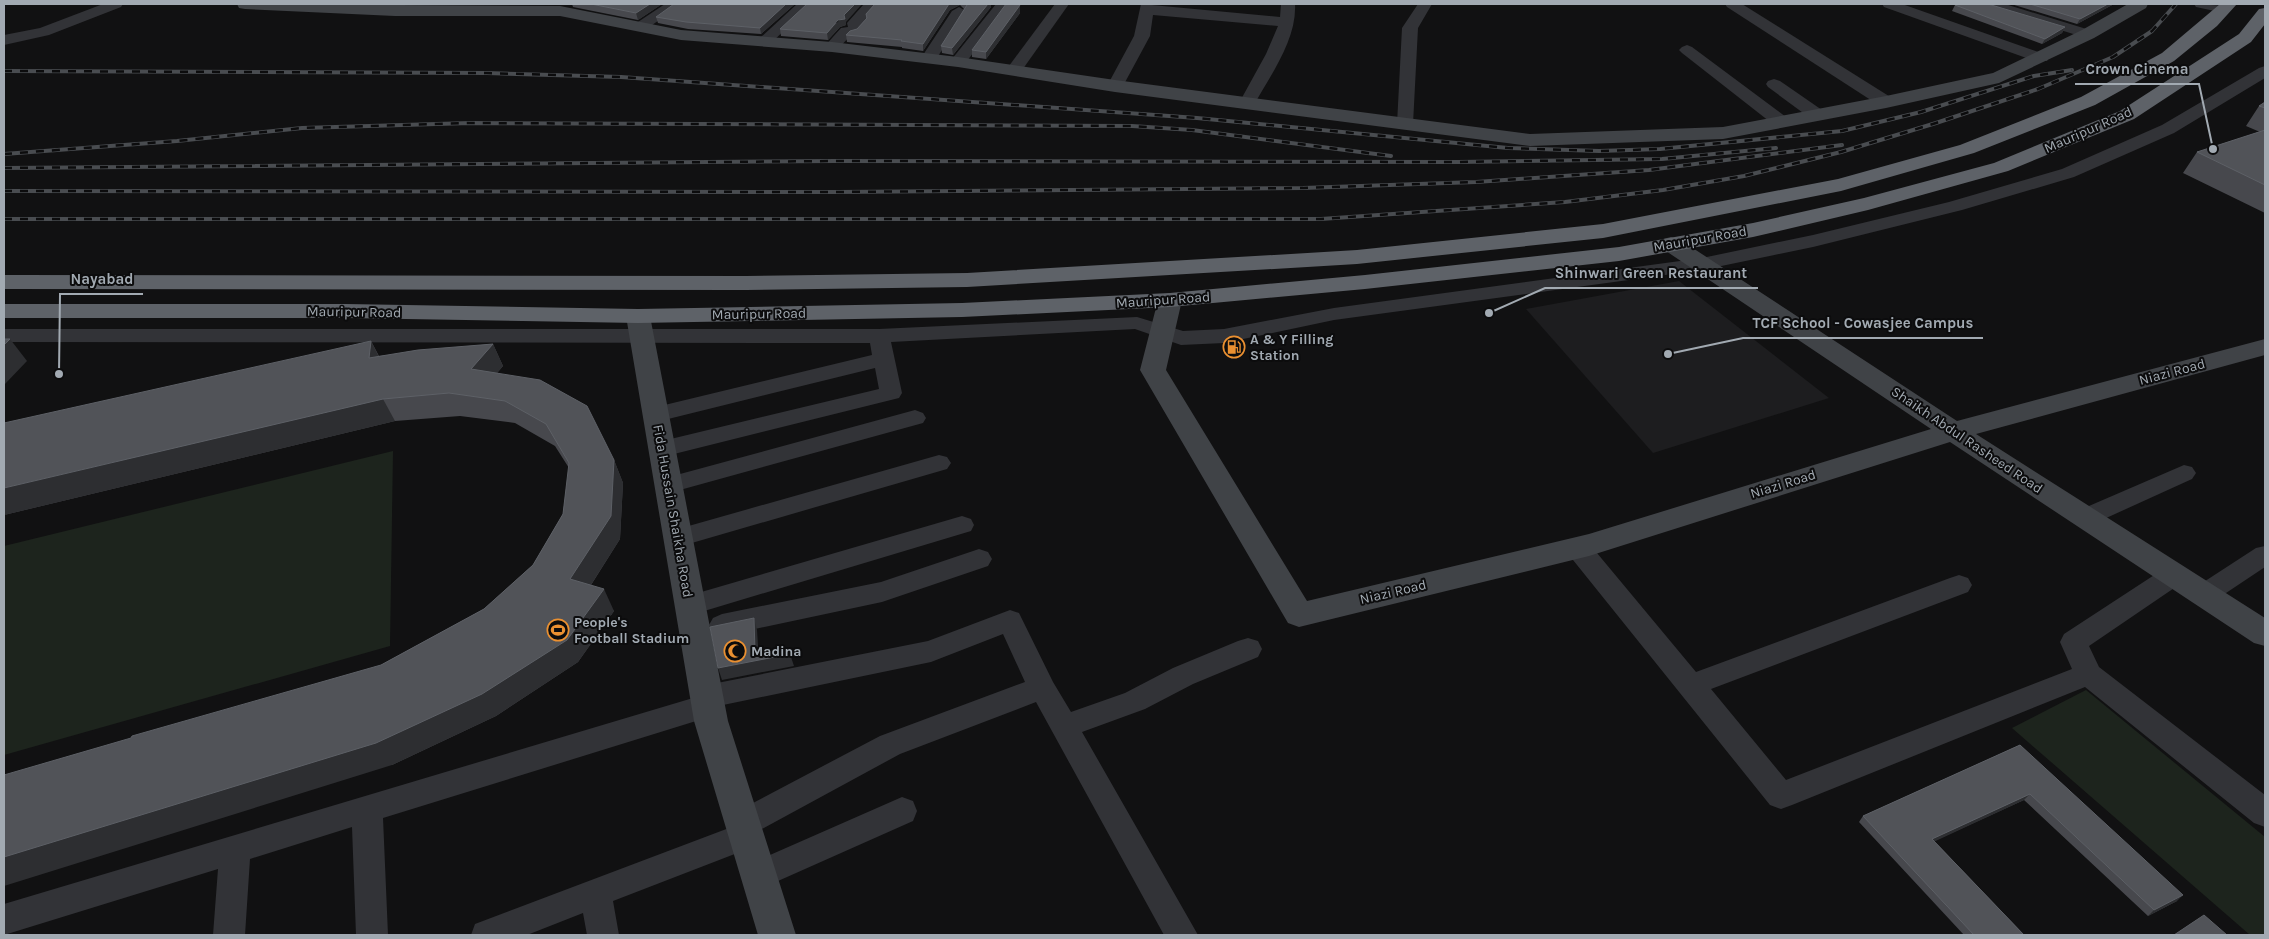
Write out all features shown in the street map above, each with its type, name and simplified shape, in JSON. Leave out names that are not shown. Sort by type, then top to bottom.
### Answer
[{"type":"highway","name":"Mauripur Road","points":[[4,282],[736,283],[967,280],[1357,258],[1603,231],[1841,185],[1967,150],[2096,97],[2168,57],[2226,6]]},
{"type":"highway","name":"Mauripur Road","points":[[4,311],[346,311],[640,327],[1170,300],[1365,282],[1610,255],[1752,230],[1868,204],[2001,167],[2127,115],[2245,38],[2265,13]]},
{"type":"street","points":[[4,40],[44,32],[116,4]]},
{"type":"street","points":[[245,4],[560,11],[681,35],[832,47],[929,58],[1115,86],[1530,140],[1723,133],[1886,102],[1998,77],[2088,34],[2140,4]]},
{"type":"street","points":[[640,27],[675,4]]},
{"type":"street","points":[[765,41],[805,4]]},
{"type":"street","points":[[832,47],[846,31],[852,32],[858,24],[854,23],[872,4]]},
{"type":"street","points":[[958,62],[1002,4]]},
{"type":"street","points":[[1014,70],[1062,4]]},
{"type":"street","points":[[1247,103],[1269,63],[1287,22],[1288,4]]},
{"type":"street","points":[[1406,124],[1410,28],[1425,4]]},
{"type":"street","points":[[1732,4],[1886,102]]},
{"type":"street","points":[[1889,4],[2041,58]]},
{"type":"street","points":[[1991,4],[2088,34]]},
{"type":"street","points":[[2201,4],[2226,6]]},
{"type":"street","points":[[1115,86],[1142,36],[1147,7],[1287,22]]},
{"type":"street","points":[[929,58],[959,11]]},
{"type":"street","points":[[1687,50],[1780,122]]},
{"type":"street","points":[[4,336],[640,327],[879,336],[1137,323],[1181,338],[1224,336],[1334,314],[1702,264],[1823,239],[1955,206],[2068,173],[2168,129],[2265,71]]},
{"type":"street","points":[[1774,84],[1816,114]]},
{"type":"street","name":"Shaikh Abdul Rasheed Road","points":[[1671,244],[2084,518],[2265,634]]},
{"type":"street","points":[[1162,332],[1170,300]]},
{"type":"street","name":"Fida Hussain Shaikha Road","points":[[640,327],[712,721],[777,935]]},
{"type":"street","name":"Niazi Road","points":[[1162,332],[1153,370],[1299,615],[1578,548],[1954,431],[2265,347]]},
{"type":"street","points":[[662,450],[891,393],[879,336]]},
{"type":"street","points":[[656,414],[884,359]]},
{"type":"street","points":[[669,485],[915,418]]},
{"type":"street","points":[[678,538],[939,463]]},
{"type":"street","points":[[2084,518],[2184,473]]},
{"type":"street","points":[[693,618],[962,525]]},
{"type":"street","points":[[1578,548],[1781,796],[2088,674]]},
{"type":"street","points":[[2205,594],[2265,555]]},
{"type":"street","points":[[693,618],[882,592],[979,559]]},
{"type":"street","points":[[2174,575],[2074,642],[2088,674],[2265,812]]},
{"type":"street","points":[[1690,685],[1959,585]]},
{"type":"street","points":[[4,920],[367,809],[708,701],[931,651],[1010,620],[1042,688],[1182,935]]},
{"type":"street","points":[[1064,728],[1135,701],[1183,676],[1248,649]]},
{"type":"street","points":[[487,935],[596,894],[745,829],[890,744],[1042,688]]},
{"type":"street","points":[[367,809],[372,935]]},
{"type":"street","points":[[758,875],[902,810]]},
{"type":"street","points":[[229,935],[235,849]]},
{"type":"street","points":[[596,894],[603,935]]},
{"type":"shaded area","points":[[1679,281],[1829,398],[1653,453],[1526,309]]},
{"type":"shaded area","points":[[393,451],[390,646],[4,755],[4,546]]},
{"type":"shaded area","points":[[2086,690],[2265,837],[2265,935],[2250,935],[2012,728]]},
{"type":"building","points":[[591,4],[650,4],[636,13]]},
{"type":"building","points":[[674,4],[786,4],[760,28],[686,22],[656,17]]},
{"type":"building","points":[[807,4],[855,4],[844,15],[845,19],[838,20],[827,33],[780,29]]},
{"type":"building","points":[[875,4],[949,4],[923,44],[902,40],[846,35],[850,31],[857,29],[867,18],[866,14]]},
{"type":"building","points":[[965,4],[988,4],[952,48],[941,46],[967,5]]},
{"type":"building","points":[[1006,4],[1020,5],[986,52],[972,50]]},
{"type":"building","points":[[1988,4],[2065,27],[2045,39],[1955,5]]},
{"type":"building","points":[[2030,4],[2108,4],[2080,19]]},
{"type":"building","points":[[2265,102],[2265,108],[2259,106]]},
{"type":"building","points":[[2265,130],[2265,185],[2197,152]]},
{"type":"building","points":[[4,339],[10,339],[4,345]]},
{"type":"building","name":"People's Football Stadium","points":[[371,341],[369,358],[418,350],[493,344],[471,369],[540,380],[587,406],[614,460],[611,516],[570,579],[604,589],[567,640],[482,694],[376,743],[4,857],[4,775],[131,738],[132,736],[381,665],[484,609],[533,565],[563,514],[569,463],[546,424],[505,401],[449,393],[383,399],[4,488],[4,423]]},
{"type":"building","points":[[754,618],[755,652],[790,654],[718,668],[710,627]]},
{"type":"building","points":[[2020,745],[2183,895],[2154,910],[2030,794],[1932,839],[2024,935],[1974,935],[1863,816]]},
{"type":"building","points":[[2204,915],[2227,935],[2174,935]]},
{"type":"railway","points":[[4,219],[1321,219],[1565,202],[1663,190],[1744,176],[1841,152],[1936,123],[2038,89],[2113,57],[2152,31],[2176,4]]},
{"type":"railway","points":[[4,71],[487,73],[621,77],[1197,118],[1508,148],[1599,151],[1660,149],[1842,131],[1921,112],[2034,76],[2072,70]]},
{"type":"railway","points":[[4,154],[177,141],[302,128],[470,123],[1132,126],[1192,130],[1391,156]]},
{"type":"railway","points":[[4,191],[837,192],[1303,188],[1476,182],[1649,170],[1842,145]]},
{"type":"railway","points":[[4,168],[836,161],[1458,162],[1662,159],[1776,148]]},
{"type":"place","name":"Crown Cinema","points":[[2213,149]]},
{"type":"place","name":"Shinwari Green Restaurant","points":[[1489,313]]},
{"type":"place","name":"A & Y Filling Station","points":[[1234,347]]},
{"type":"place","name":"TCF School - Cowasjee Campus","points":[[1668,354]]},
{"type":"place","name":"Nayabad","points":[[59,374]]},
{"type":"place","name":"People's Football Stadium","points":[[558,630]]},
{"type":"place","name":"Madina","points":[[735,651]]}]
